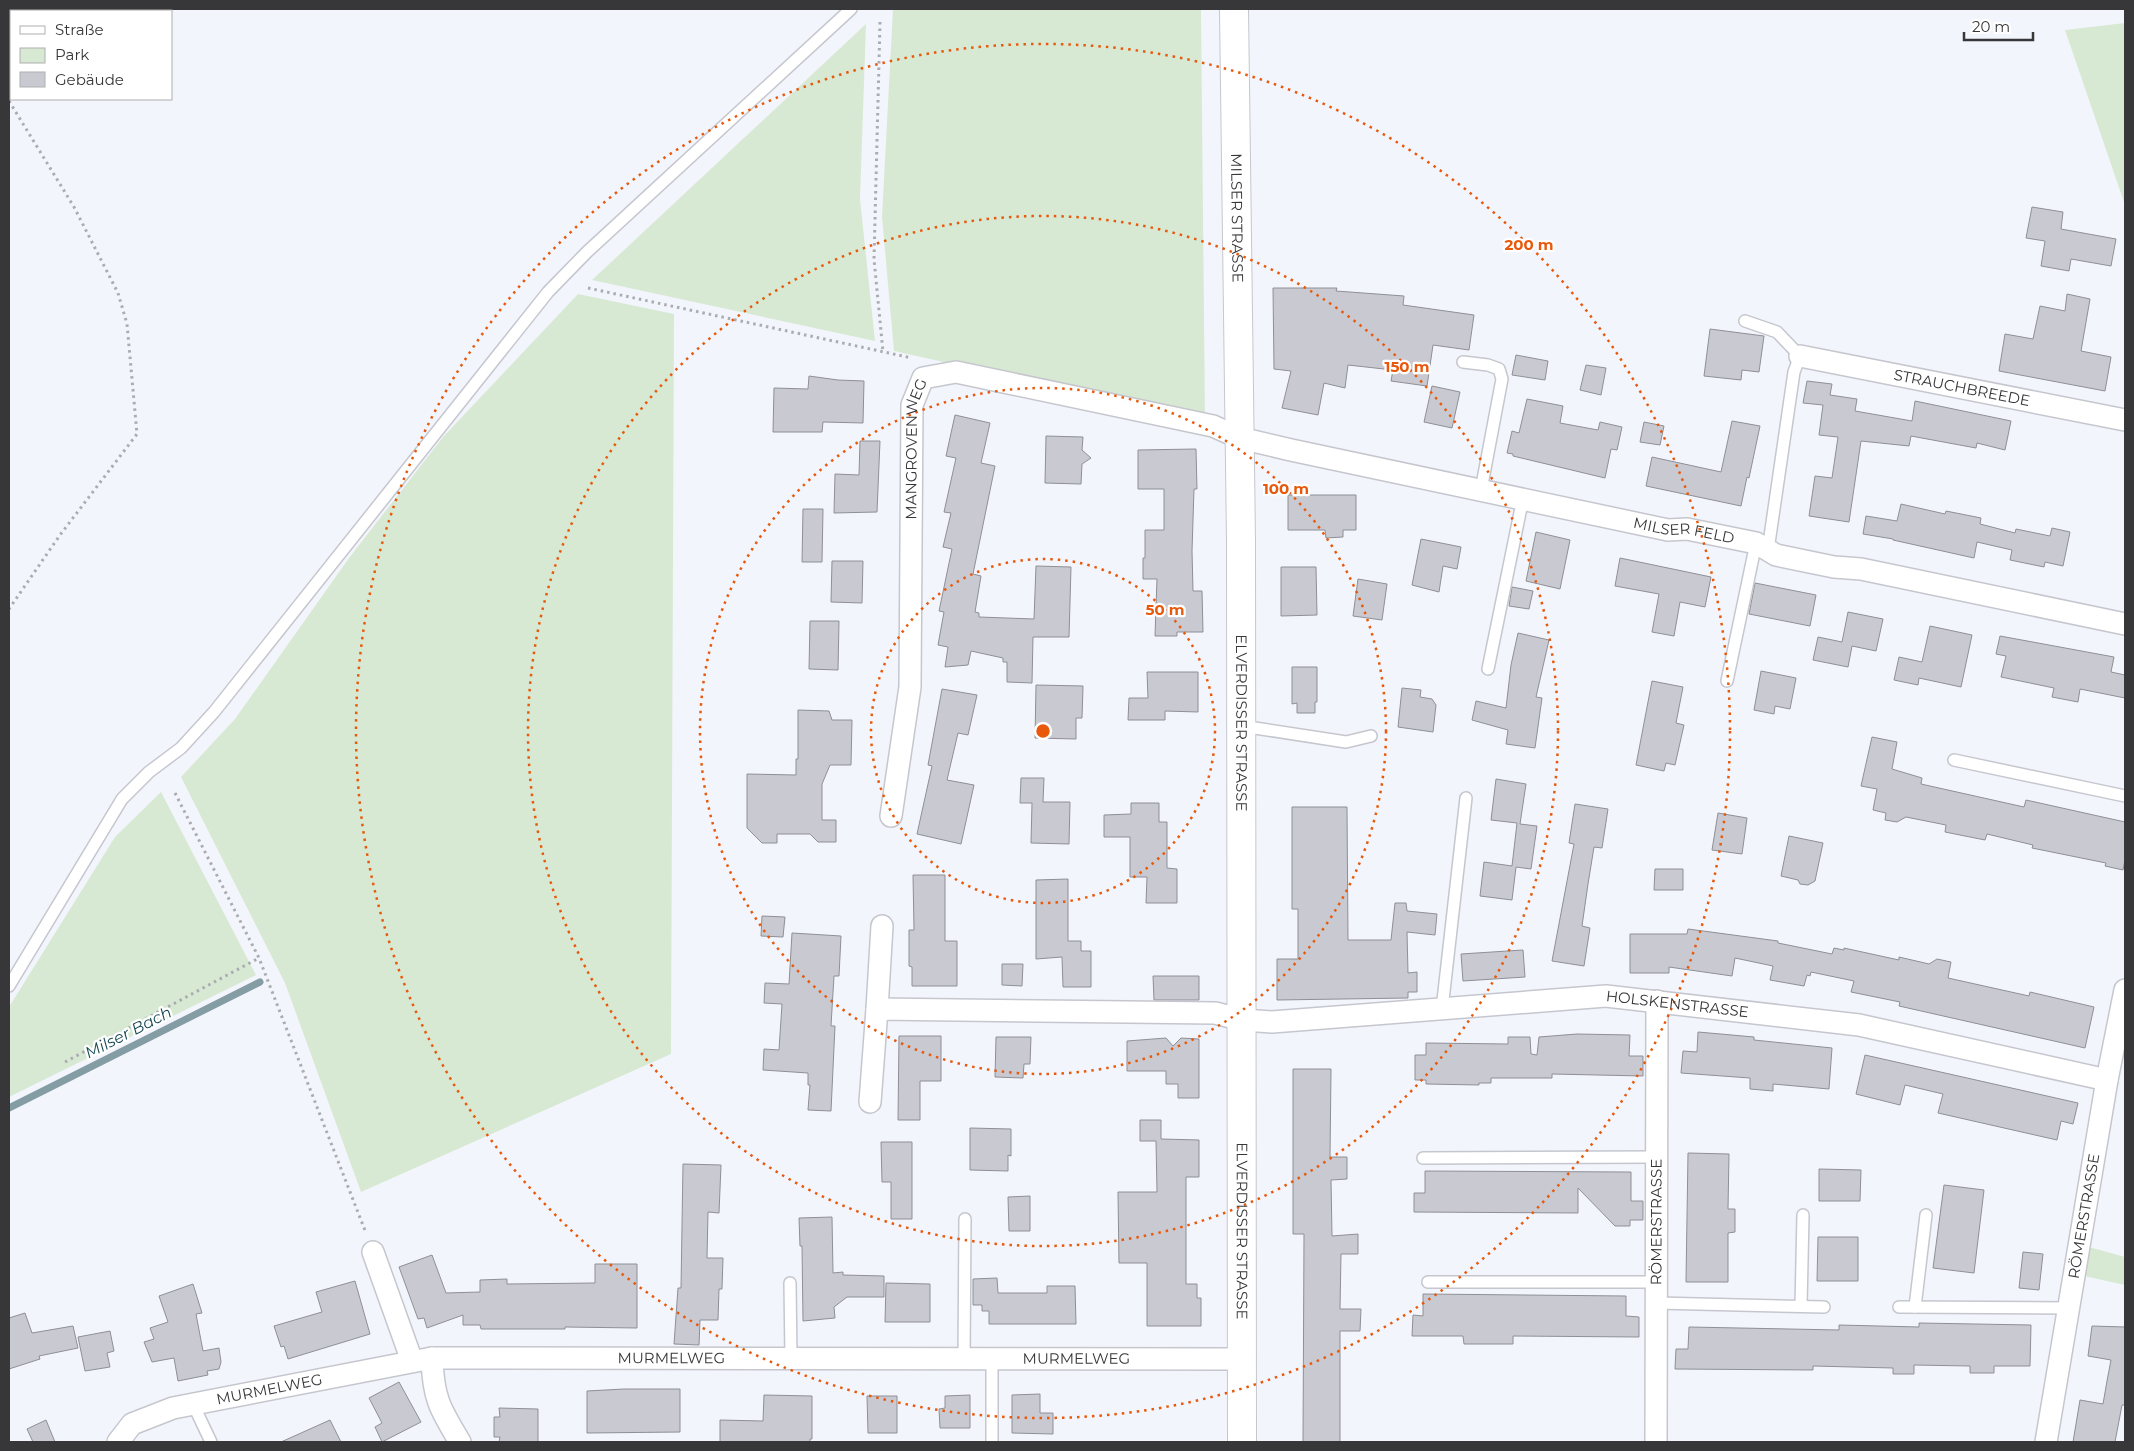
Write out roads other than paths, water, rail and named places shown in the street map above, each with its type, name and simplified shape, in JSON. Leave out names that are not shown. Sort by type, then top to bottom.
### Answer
[{"type":"street","name":"MILSER STRASSE","points":[[1234,9],[1240,432]]},
{"type":"street","name":"STRAUCHBREEDE","points":[[1800,356],[2125,420]]},
{"type":"street","name":"MANGROVENWEG","points":[[890,816],[910,688],[912,405],[923,378],[956,372],[1240,432]]},
{"type":"street","name":"MILSER FELD","points":[[1240,432],[1481,490],[1668,530],[1687,529],[1762,546],[1776,555],[1834,567],[1861,569],[2125,624]]},
{"type":"street","name":"ELVERDISSER STRASSE","points":[[1240,432],[1243,1020],[1242,1442]]},
{"type":"street","points":[[870,1102],[882,926]]},
{"type":"street","name":"RÖMERSTRASSE","points":[[2046,1442],[2107,1080],[2125,990]]},
{"type":"street","name":"HOLSKENSTRASSE","points":[[1243,1020],[1272,1022],[1606,996],[1859,1025],[2107,1080]]},
{"type":"street","name":"RÖMERSTRASSE","points":[[1656,1442],[1657,1001]]},
{"type":"street","points":[[877,1010],[1215,1013],[1243,1020]]},
{"type":"street","points":[[373,1252],[433,1384],[440,1409],[460,1442]]},
{"type":"street","name":"MURMELWEG","points":[[118,1442],[132,1424],[151,1415],[194,1404],[422,1360],[1242,1359]]},
{"type":"lane","points":[[9,986],[122,799],[149,772],[182,748],[214,712],[548,292],[587,252],[851,9]]},
{"type":"lane","points":[[1727,682],[1762,546],[1794,372],[1800,356],[1777,332],[1745,321]]},
{"type":"lane","points":[[1463,362],[1488,365],[1499,369],[1502,379],[1481,490]]},
{"type":"lane","points":[[1488,669],[1523,498]]},
{"type":"lane","points":[[1242,726],[1346,742],[1371,736]]},
{"type":"lane","points":[[1954,760],[2125,796]]},
{"type":"lane","points":[[1442,1009],[1466,798]]},
{"type":"lane","points":[[1423,1158],[1657,1157]]},
{"type":"lane","points":[[1801,1306],[1803,1214]]},
{"type":"lane","points":[[1915,1307],[1926,1215]]},
{"type":"lane","points":[[964,1360],[965,1219]]},
{"type":"lane","points":[[1428,1282],[1656,1282]]},
{"type":"lane","points":[[790,1283],[791,1359]]},
{"type":"lane","points":[[1657,1303],[1824,1307]]},
{"type":"lane","points":[[1899,1307],[2069,1308]]},
{"type":"lane","points":[[992,1360],[992,1442]]},
{"type":"lane","points":[[194,1404],[211,1442]]},
{"type":"waterway","name":"Milser Bach","points":[[9,1108],[260,982]]}]
